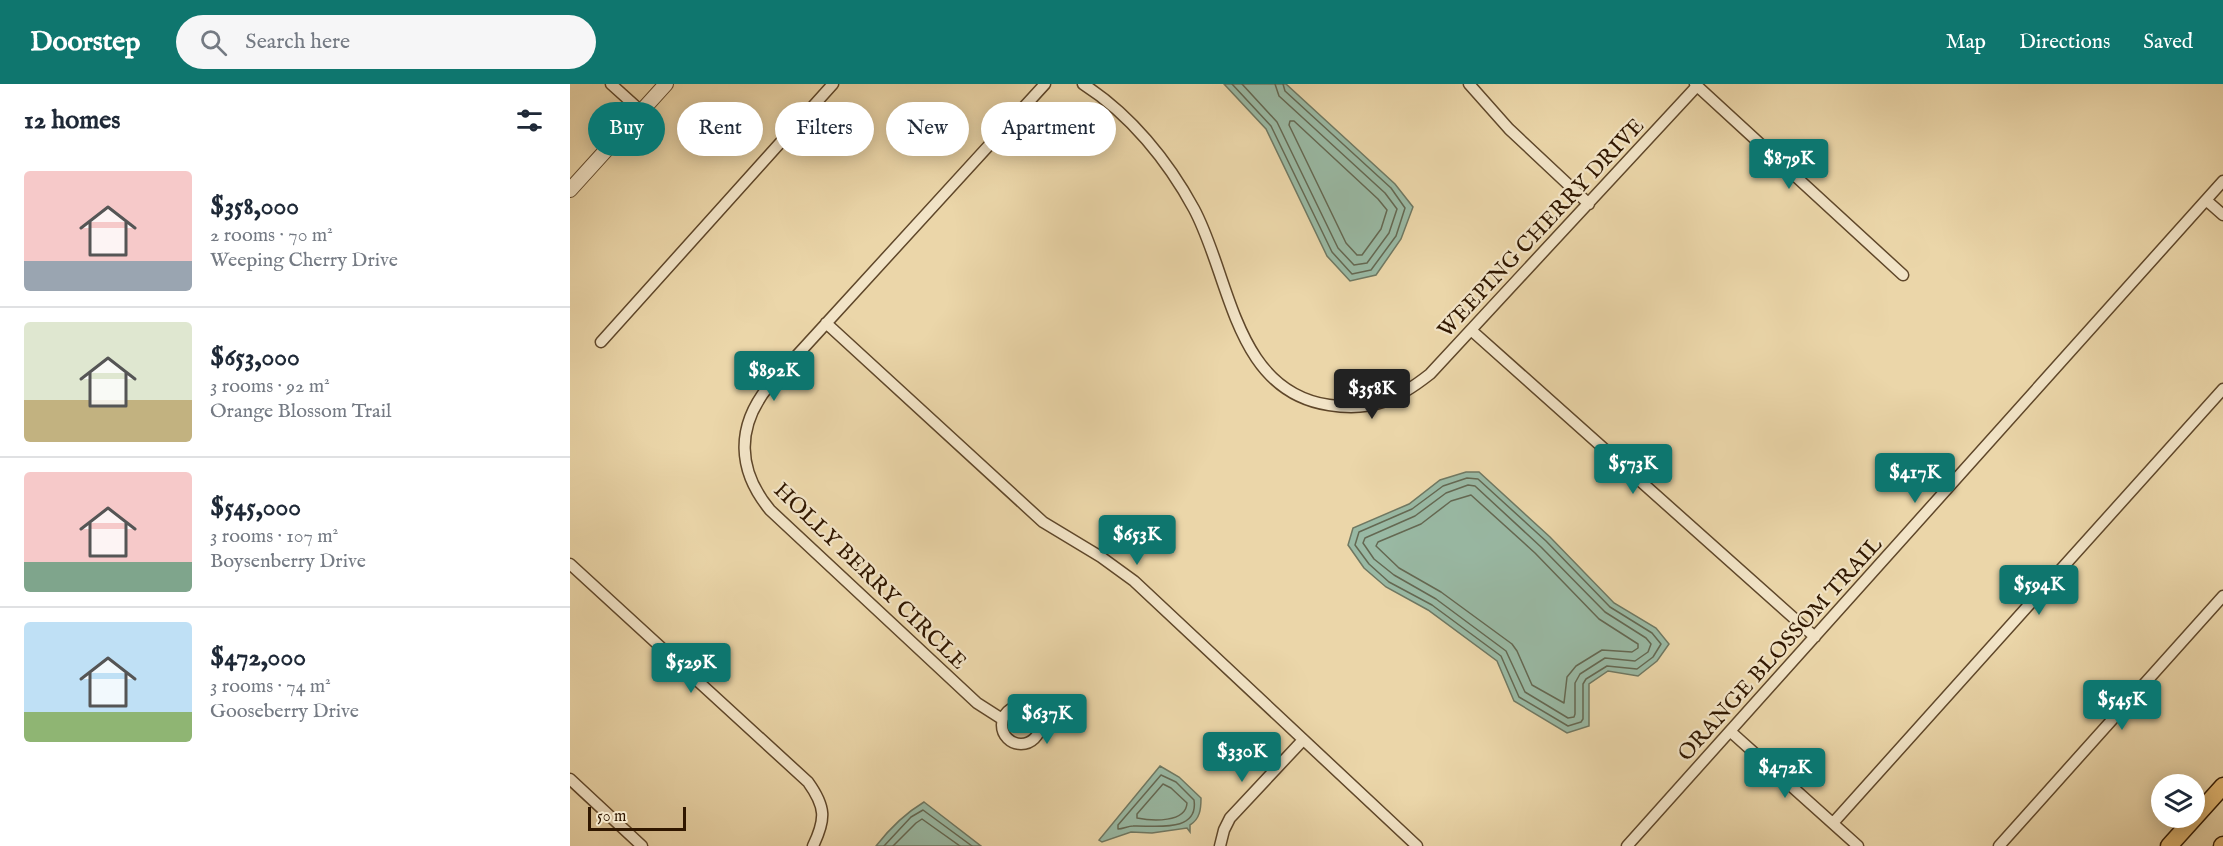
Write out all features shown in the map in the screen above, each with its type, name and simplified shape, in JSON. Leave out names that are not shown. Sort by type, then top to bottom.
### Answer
[{"type":"main road","points":[[2169,846],[2223,786]]},
{"type":"street","points":[[611,84],[631,102]]},
{"type":"street","points":[[649,102],[666,84]]},
{"type":"street","points":[[601,342],[833,84]]},
{"type":"street","name":"HOLLY BERRY CIRCLE","points":[[1002,719],[977,703],[770,510],[754,489],[748,476],[745,440],[752,409],[768,387],[1045,84]]},
{"type":"street","name":"WEEPING CHERRY DRIVE","points":[[1083,84],[1131,124],[1178,181],[1208,239],[1241,334],[1262,367],[1278,383],[1301,396],[1323,404],[1344,407],[1364,407],[1396,398],[1430,374],[1589,204],[1696,85]]},
{"type":"street","points":[[1469,84],[1509,129],[1589,204]]},
{"type":"street","points":[[1696,85],[1904,275]]},
{"type":"street","points":[[570,190],[601,156]]},
{"type":"street","name":"ORANGE BLOSSOM TRAIL","points":[[1627,846],[2223,181]]},
{"type":"street","points":[[2206,200],[2223,215]]},
{"type":"street","points":[[826,323],[1043,522],[1101,557],[1134,581],[1417,846]]},
{"type":"street","points":[[1471,330],[1815,637]]},
{"type":"street","points":[[1833,824],[2223,389]]},
{"type":"street","points":[[570,564],[808,782],[817,795],[823,820],[813,846]]},
{"type":"street","points":[[1999,846],[2223,596]]},
{"type":"street","points":[[1731,732],[1858,846]]},
{"type":"street","points":[[1220,846],[1230,818],[1303,740]]},
{"type":"street","points":[[570,779],[642,846]]},
{"type":"water","points":[[1224,84],[1286,84],[1395,184],[1413,207],[1401,239],[1376,275],[1350,281],[1327,256],[1266,129]]},
{"type":"water","points":[[1466,472],[1479,472],[1550,537],[1614,603],[1656,628],[1669,644],[1657,661],[1638,676],[1608,671],[1589,684],[1589,726],[1567,733],[1514,701],[1497,661],[1428,610],[1386,587],[1364,568],[1348,545],[1353,528],[1409,504],[1440,480]]},
{"type":"water","points":[[1160,766],[1179,777],[1201,798],[1199,813],[1190,825],[1190,832],[1187,828],[1152,833],[1131,832],[1102,842],[1099,840]]},
{"type":"water","points":[[924,802],[981,846],[876,846],[910,811]]}]
